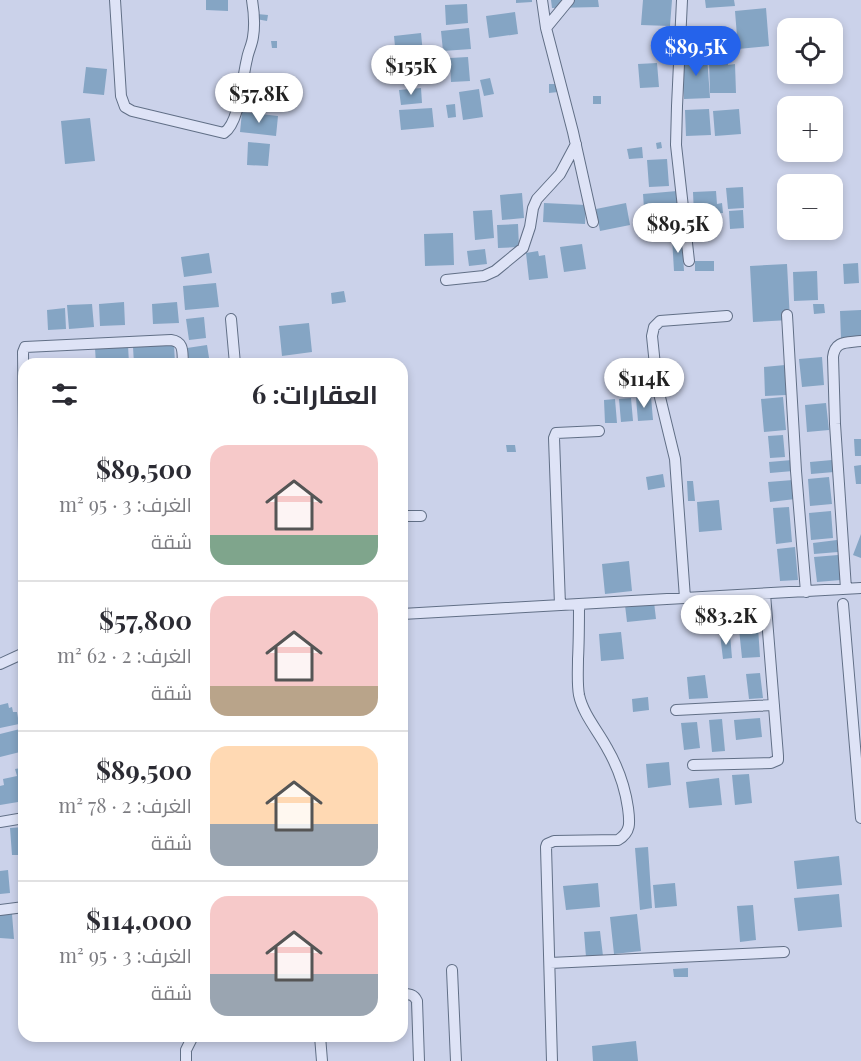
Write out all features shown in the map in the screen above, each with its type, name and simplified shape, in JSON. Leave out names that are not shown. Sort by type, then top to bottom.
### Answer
[{"type":"street","points":[[116,0],[121,96],[125,107],[132,111],[224,133],[229,128],[238,103],[253,40],[255,24],[252,0]]},
{"type":"street","points":[[542,0],[546,28],[576,144],[593,222]]},
{"type":"street","points":[[546,28],[569,0]]},
{"type":"street","points":[[682,0],[676,145],[689,261]]},
{"type":"street","points":[[446,280],[484,276],[495,271],[523,248],[537,199],[560,174],[576,144]]},
{"type":"street","points":[[787,315],[806,591]]},
{"type":"street","points":[[685,598],[675,459],[657,385],[652,336],[654,327],[660,321],[727,316]]},
{"type":"street","points":[[231,319],[234,358]]},
{"type":"street","points":[[23,358],[26,347],[176,340],[182,346],[183,358]]},
{"type":"street","points":[[846,589],[833,357],[834,350],[841,343],[861,341]]},
{"type":"street","points":[[560,605],[554,438],[556,433],[599,431]]},
{"type":"street","points":[[408,516],[421,516]]},
{"type":"street","points":[[408,614],[861,588]]},
{"type":"street","points":[[693,765],[771,763],[775,762],[778,756],[765,594]]},
{"type":"street","points":[[552,1061],[546,847],[554,841],[618,840],[628,831],[630,820],[625,789],[617,768],[580,697],[578,683],[579,604]]},
{"type":"street","points":[[843,604],[861,818]]},
{"type":"street","points":[[0,664],[18,655]]},
{"type":"street","points":[[676,710],[774,705]]},
{"type":"street","points":[[0,822],[18,819]]},
{"type":"street","points":[[0,910],[18,908]]},
{"type":"street","points":[[549,963],[784,952]]},
{"type":"street","points":[[452,970],[456,1061]]},
{"type":"street","points":[[408,994],[412,994],[417,1001],[418,1061]]},
{"type":"street","points":[[186,1061],[186,1050],[191,1042]]},
{"type":"street","points":[[320,1042],[322,1061]]},
{"type":"building","points":[[206,0],[228,0],[228,11],[206,10]]},
{"type":"building","points":[[516,0],[532,0],[532,2],[516,3]]},
{"type":"building","points":[[551,0],[598,0],[599,7],[552,8]]},
{"type":"building","points":[[643,0],[672,0],[670,26],[641,25]]},
{"type":"building","points":[[705,0],[734,0],[735,6],[706,8]]},
{"type":"building","points":[[467,4],[468,23],[446,25],[445,5]]},
{"type":"building","points":[[766,8],[769,46],[738,49],[735,11]]},
{"type":"building","points":[[515,12],[518,34],[489,38],[486,16]]},
{"type":"building","points":[[257,14],[268,15],[267,21],[256,19]]},
{"type":"building","points":[[469,28],[471,49],[443,51],[441,31]]},
{"type":"building","points":[[732,30],[734,50],[713,52],[711,32]]},
{"type":"building","points":[[692,32],[707,32],[707,49],[697,49],[697,45],[692,46]]},
{"type":"building","points":[[421,33],[423,54],[396,57],[394,36]]},
{"type":"building","points":[[271,41],[277,41],[277,48],[272,48]]},
{"type":"building","points":[[707,56],[710,98],[684,99],[681,57]]},
{"type":"building","points":[[468,57],[470,81],[451,82],[450,58]]},
{"type":"building","points":[[709,60],[728,60],[728,65],[735,64],[736,93],[710,93]]},
{"type":"building","points":[[657,63],[659,87],[640,88],[638,64]]},
{"type":"building","points":[[86,67],[107,69],[104,95],[83,93]]},
{"type":"building","points":[[490,78],[494,94],[484,96],[480,80]]},
{"type":"building","points":[[549,84],[557,84],[558,92],[549,93]]},
{"type":"building","points":[[421,88],[422,103],[401,105],[399,90]]},
{"type":"building","points":[[479,89],[483,117],[463,120],[459,92]]},
{"type":"building","points":[[593,96],[601,96],[601,104],[593,104]]},
{"type":"building","points":[[272,97],[283,97],[282,106],[271,106]]},
{"type":"building","points":[[285,102],[292,102],[292,108],[286,108]]},
{"type":"building","points":[[455,104],[456,117],[448,118],[446,105]]},
{"type":"building","points":[[432,108],[434,127],[401,130],[399,110]]},
{"type":"building","points":[[709,109],[711,135],[686,136],[685,110]]},
{"type":"building","points":[[739,109],[741,134],[715,136],[713,111]]},
{"type":"building","points":[[242,112],[278,116],[276,136],[240,132]]},
{"type":"building","points":[[90,118],[95,161],[65,164],[61,121]]},
{"type":"building","points":[[248,142],[270,144],[268,166],[247,165]]},
{"type":"building","points":[[661,142],[662,148],[657,149],[656,143]]},
{"type":"building","points":[[642,147],[643,158],[629,159],[627,149]]},
{"type":"building","points":[[667,159],[669,186],[649,187],[647,160]]},
{"type":"building","points":[[743,187],[744,208],[728,209],[726,188]]},
{"type":"building","points":[[677,191],[680,234],[646,237],[643,194]]},
{"type":"building","points":[[716,191],[717,204],[722,203],[723,213],[694,215],[693,192]]},
{"type":"building","points":[[522,193],[524,218],[502,220],[500,195]]},
{"type":"building","points":[[544,203],[586,205],[585,224],[543,222]]},
{"type":"building","points":[[626,203],[630,225],[600,231],[596,209]]},
{"type":"building","points":[[492,210],[494,238],[475,240],[473,211]]},
{"type":"building","points":[[743,210],[744,228],[730,229],[729,211]]},
{"type":"building","points":[[518,224],[519,247],[498,248],[497,225]]},
{"type":"building","points":[[453,233],[454,265],[425,266],[424,234]]},
{"type":"building","points":[[672,237],[682,237],[684,271],[674,271]]},
{"type":"building","points":[[582,244],[586,269],[564,272],[560,247]]},
{"type":"building","points":[[485,249],[487,264],[469,266],[467,251]]},
{"type":"building","points":[[538,251],[539,256],[545,255],[548,278],[529,280],[526,253]]},
{"type":"building","points":[[209,253],[212,273],[184,277],[181,257]]},
{"type":"building","points":[[695,261],[714,261],[714,271],[695,271]]},
{"type":"building","points":[[858,263],[859,283],[844,284],[843,264]]},
{"type":"building","points":[[787,264],[790,320],[753,322],[750,266]]},
{"type":"building","points":[[817,271],[818,300],[794,301],[793,272]]},
{"type":"building","points":[[216,283],[219,307],[185,310],[183,286]]},
{"type":"building","points":[[344,291],[346,302],[332,304],[331,293]]},
{"type":"building","points":[[124,302],[125,325],[100,326],[99,304]]},
{"type":"building","points":[[177,302],[179,323],[153,324],[152,304]]},
{"type":"building","points":[[92,304],[94,327],[69,329],[67,305]]},
{"type":"building","points":[[813,304],[824,304],[825,313],[814,314]]},
{"type":"building","points":[[65,308],[66,329],[48,330],[47,310]]},
{"type":"building","points":[[861,310],[861,338],[841,339],[840,311]]},
{"type":"building","points":[[204,317],[206,338],[189,340],[186,319]]},
{"type":"building","points":[[309,323],[312,352],[282,356],[279,326]]},
{"type":"building","points":[[174,344],[175,358],[134,358],[133,347]]},
{"type":"building","points":[[128,345],[129,358],[96,358],[95,348]]},
{"type":"building","points":[[207,345],[209,358],[188,358],[187,348]]},
{"type":"building","points":[[822,357],[824,385],[802,387],[799,359]]},
{"type":"building","points":[[785,365],[786,395],[765,396],[764,367]]},
{"type":"building","points":[[651,397],[653,420],[638,421],[636,398]]},
{"type":"building","points":[[783,397],[786,430],[764,432],[761,399]]},
{"type":"building","points":[[631,398],[633,421],[621,422],[619,399]]},
{"type":"building","points":[[615,399],[617,423],[605,423],[604,400]]},
{"type":"building","points":[[826,403],[829,430],[807,432],[805,405]]},
{"type":"building","points":[[783,435],[785,457],[770,458],[768,436]]},
{"type":"building","points":[[854,439],[861,439],[861,456],[855,456]]},
{"type":"building","points":[[506,445],[515,445],[516,452],[507,452]]},
{"type":"building","points":[[792,460],[793,471],[770,473],[769,462]]},
{"type":"building","points":[[832,460],[834,472],[811,474],[810,462]]},
{"type":"building","points":[[861,465],[861,484],[856,484],[854,466]]},
{"type":"building","points":[[663,474],[665,487],[648,490],[646,477]]},
{"type":"building","points":[[829,477],[832,504],[810,506],[808,479]]},
{"type":"building","points":[[793,480],[795,499],[770,502],[768,482]]},
{"type":"building","points":[[687,481],[693,481],[695,501],[688,501]]},
{"type":"building","points":[[719,500],[722,530],[699,532],[697,502]]},
{"type":"building","points":[[789,507],[792,542],[776,544],[773,508]]},
{"type":"building","points":[[831,511],[833,538],[811,540],[809,513]]},
{"type":"building","points":[[861,534],[861,558],[853,555]]},
{"type":"building","points":[[837,540],[838,552],[814,554],[813,543]]},
{"type":"building","points":[[795,547],[798,580],[780,581],[777,549]]},
{"type":"building","points":[[838,555],[841,580],[817,582],[814,557]]},
{"type":"building","points":[[629,561],[632,591],[605,594],[602,564]]},
{"type":"building","points":[[654,602],[656,619],[627,622],[625,605]]},
{"type":"building","points":[[758,627],[760,657],[742,658],[739,629]]},
{"type":"building","points":[[621,632],[624,659],[601,661],[599,634]]},
{"type":"building","points":[[720,634],[730,634],[732,658],[723,659]]},
{"type":"building","points":[[760,673],[763,698],[749,699],[746,674]]},
{"type":"building","points":[[705,675],[708,698],[689,699],[687,677]]},
{"type":"building","points":[[648,697],[649,710],[633,712],[632,699]]},
{"type":"building","points":[[8,703],[13,712],[17,712],[18,724],[0,728],[0,705]]},
{"type":"building","points":[[760,718],[762,737],[736,740],[734,720]]},
{"type":"building","points":[[722,719],[725,751],[712,752],[709,720]]},
{"type":"building","points":[[697,722],[700,748],[684,750],[681,723]]},
{"type":"building","points":[[18,730],[18,752],[0,757],[0,734]]},
{"type":"building","points":[[669,762],[671,785],[648,788],[646,764]]},
{"type":"building","points":[[18,768],[18,802],[0,805],[0,786],[4,785],[3,779],[17,776],[15,769]]},
{"type":"building","points":[[749,774],[752,803],[735,805],[732,775]]},
{"type":"building","points":[[719,778],[722,805],[689,808],[686,782]]},
{"type":"building","points":[[18,827],[18,855],[12,855],[10,828]]},
{"type":"building","points":[[648,847],[652,908],[640,910],[635,848]]},
{"type":"building","points":[[839,856],[842,885],[797,889],[794,861]]},
{"type":"building","points":[[8,870],[10,893],[0,894],[0,871]]},
{"type":"building","points":[[598,883],[600,907],[566,910],[563,886]]},
{"type":"building","points":[[675,883],[677,906],[655,908],[653,885]]},
{"type":"building","points":[[839,894],[842,927],[798,931],[794,898]]},
{"type":"building","points":[[753,905],[756,940],[740,942],[737,906]]},
{"type":"building","points":[[12,914],[14,939],[0,938],[0,915]]},
{"type":"building","points":[[637,914],[641,951],[614,954],[610,917]]},
{"type":"building","points":[[600,931],[603,956],[586,957],[584,932]]},
{"type":"building","points":[[688,968],[688,977],[674,977],[673,969]]},
{"type":"building","points":[[636,1041],[638,1061],[593,1061],[592,1046]]}]
